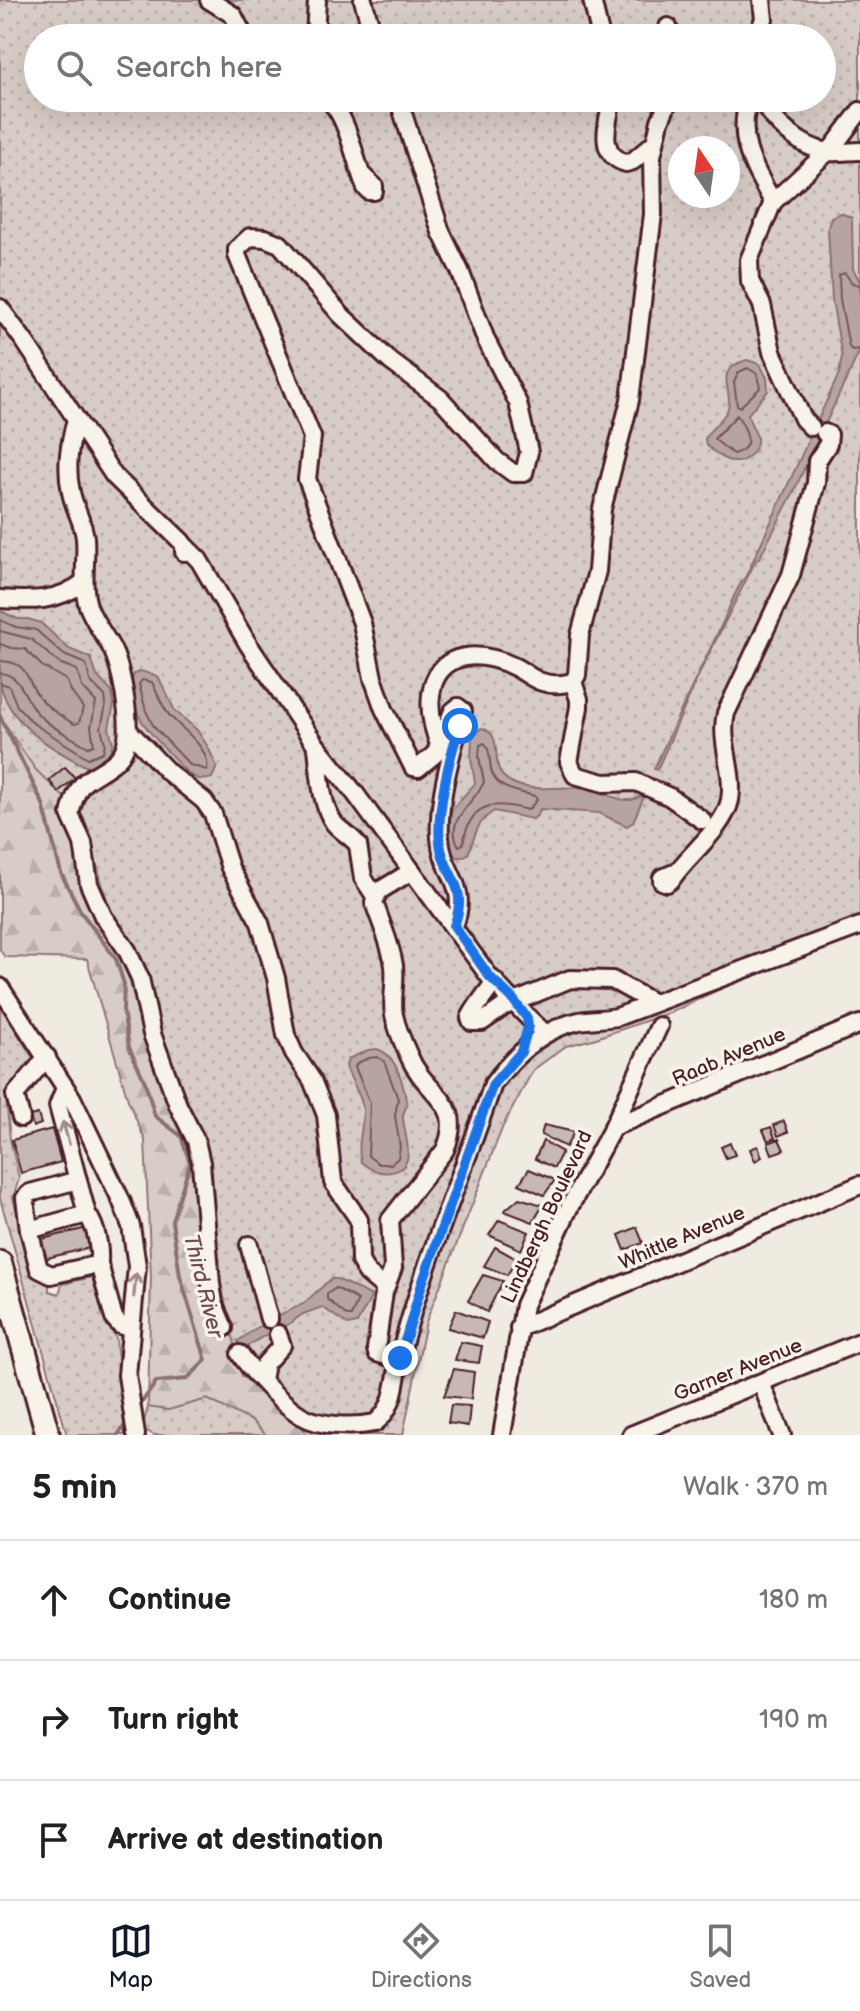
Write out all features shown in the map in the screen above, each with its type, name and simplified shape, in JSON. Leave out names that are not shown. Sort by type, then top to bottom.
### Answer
[{"type":"highway","points":[[0,1263],[48,1435]]},
{"type":"street","points":[[209,0],[233,15],[238,24]]},
{"type":"street","points":[[316,24],[317,0]]},
{"type":"street","points":[[363,0],[370,24]]},
{"type":"street","points":[[592,0],[598,24]]},
{"type":"street","points":[[762,0],[762,24]]},
{"type":"street","points":[[676,872],[700,846],[727,807],[730,792],[724,732],[726,713],[796,563],[816,483],[817,461],[829,442],[829,435],[803,419],[772,352],[762,305],[750,281],[752,249],[773,202],[804,176],[860,111]]},
{"type":"street","points":[[339,112],[366,188],[374,191],[374,186],[362,175]]},
{"type":"street","points":[[402,112],[441,232],[460,271],[486,340],[518,403],[529,452],[524,473],[513,473],[497,461],[441,399],[390,361],[341,315],[280,244],[257,236],[250,237],[237,249],[237,255],[312,437],[307,479],[362,623],[373,678],[384,709],[413,767],[418,768],[428,762],[453,711],[461,708],[462,719],[449,766],[440,830],[442,853],[454,876],[459,897],[459,913],[454,926]]},
{"type":"street","points":[[610,112],[607,146],[613,156],[626,163],[633,161],[654,143]]},
{"type":"street","points":[[665,112],[654,143],[651,175],[653,214],[630,400],[602,509],[597,571],[580,635],[577,675],[573,682],[579,699],[569,762],[575,775],[604,783],[636,782],[670,797],[702,820]]},
{"type":"street","points":[[746,112],[744,135],[753,166],[773,202]]},
{"type":"street","points":[[768,112],[806,144],[826,152],[860,151]]},
{"type":"street","points":[[0,308],[114,476],[185,546],[184,552],[190,551],[199,560],[248,644],[316,745],[328,772],[412,871],[495,981],[527,1018],[545,1033]]},
{"type":"street","points":[[76,419],[68,453],[71,493],[85,537],[80,590],[96,625],[115,655],[123,687],[128,730],[122,754],[109,768],[82,786],[70,814],[83,843],[89,884],[103,916],[127,950],[140,978],[152,1034],[178,1105],[196,1141],[201,1163],[211,1284],[214,1304],[224,1328]]},
{"type":"street","points":[[56,474],[71,493]]},
{"type":"street","points":[[0,599],[56,598],[80,590]]},
{"type":"street","points":[[449,766],[431,722],[431,698],[437,676],[453,661],[472,655],[485,656],[551,685],[573,682]]},
{"type":"street","points":[[128,730],[168,772],[204,801],[213,814],[230,868],[260,923],[276,978],[286,1035],[312,1080],[326,1115],[333,1182],[359,1220],[360,1261],[367,1273],[385,1288]]},
{"type":"street","points":[[328,772],[330,814],[335,825],[358,845],[363,878],[375,896],[390,946],[394,975],[393,1013],[399,1031],[418,1074],[450,1109],[452,1121],[451,1137],[439,1158],[390,1220],[393,1268],[385,1288],[376,1349],[382,1356],[400,1360]]},
{"type":"street","points":[[375,896],[412,871]]},
{"type":"street","points":[[240,1354],[262,1380],[306,1418],[338,1424],[375,1423],[387,1412],[422,1284],[493,1084],[521,1052],[550,1029],[582,1020],[617,1017],[693,988],[707,986],[860,926]]},
{"type":"street","points":[[495,981],[485,1000],[473,1012],[472,1022],[482,1022],[515,1002],[570,979],[597,978],[621,983],[654,1003]]},
{"type":"street","points":[[0,987],[47,1057],[86,1126],[131,1226],[137,1266],[127,1353],[136,1434]]},
{"type":"street","points":[[521,1052],[528,1027],[527,1018]]},
{"type":"street","name":"Raab Avenue","points":[[613,1127],[860,1024]]},
{"type":"street","name":"Lindbergh Boulevard","points":[[502,1435],[524,1305],[613,1127],[659,1026]]},
{"type":"street","points":[[21,1118],[15,1095],[47,1057]]},
{"type":"street","points":[[65,1088],[58,1106],[100,1251],[99,1264],[114,1318],[120,1325],[131,1329]]},
{"type":"street","points":[[439,1158],[455,1195]]},
{"type":"street","points":[[78,1180],[30,1193],[25,1198],[29,1230],[39,1269],[51,1275],[99,1264]]},
{"type":"street","name":"Whittle Avenue","points":[[519,1328],[860,1185]]},
{"type":"street","points":[[29,1230],[87,1214]]},
{"type":"street","points":[[249,1245],[269,1319]]},
{"type":"street","points":[[262,1380],[265,1364],[282,1345],[278,1334]]},
{"type":"street","name":"Garner Avenue","points":[[631,1435],[860,1342]]},
{"type":"street","points":[[761,1383],[782,1435]]},
{"type":"green space","points":[[0,0],[860,0],[860,931],[753,973],[672,1012],[566,1046],[533,1070],[503,1126],[426,1322],[403,1435],[284,1435],[231,1398],[172,1221],[43,804],[0,716]]},
{"type":"green space","points":[[0,718],[36,770],[83,816],[131,985],[190,1148],[242,1376],[297,1420],[307,1435],[266,1435],[252,1421],[207,1399],[168,1410],[148,1407],[151,1277],[145,1140],[128,1100],[87,959],[5,957],[0,950]]},
{"type":"green space","points":[[0,1006],[33,1058],[6,1098],[10,1139],[19,1178],[13,1198],[35,1274],[49,1282],[49,1291],[59,1294],[62,1284],[92,1277],[108,1326],[116,1338],[125,1435],[67,1435],[0,1198]]},
{"type":"green space","points":[[207,1399],[252,1421],[266,1435],[154,1435],[142,1428],[148,1407],[168,1410]]},
{"type":"water","points":[[841,213],[852,218],[853,269],[860,281],[860,350],[792,495],[701,670],[657,770],[654,769],[839,374],[842,357],[832,300],[828,228],[831,217]]},
{"type":"water","points":[[747,360],[760,364],[767,378],[768,391],[748,414],[757,438],[755,449],[743,460],[732,462],[706,445],[705,439],[728,408],[726,381],[730,369]]},
{"type":"water","points":[[0,611],[18,619],[41,623],[69,649],[91,658],[97,676],[112,692],[114,704],[109,728],[113,743],[108,758],[87,767],[46,743],[12,710],[0,681]]},
{"type":"water","points":[[140,671],[158,676],[175,711],[197,730],[217,767],[212,778],[198,778],[186,772],[145,726],[134,707],[131,685],[134,674]]},
{"type":"water","points":[[481,728],[492,736],[499,769],[510,781],[530,788],[592,789],[629,800],[642,795],[633,822],[627,826],[599,813],[540,809],[532,819],[494,811],[480,825],[468,854],[454,856],[448,845],[448,820],[455,806],[475,783],[472,737]]},
{"type":"water","points":[[377,1049],[390,1057],[394,1064],[407,1105],[403,1117],[408,1157],[400,1169],[391,1172],[375,1171],[361,1162],[362,1104],[346,1066],[348,1059]]},
{"type":"water","points":[[331,1279],[372,1296],[357,1323],[348,1325],[322,1307],[303,1314],[280,1330],[273,1318],[303,1304]]},
{"type":"water","points":[[267,1321],[275,1335],[269,1333],[242,1349],[238,1341]]},
{"type":"building","points":[[65,767],[75,778],[58,792],[49,780]]},
{"type":"building","points":[[38,1114],[41,1124],[33,1127],[30,1116]]},
{"type":"building","points":[[784,1121],[788,1132],[778,1136],[774,1125]]},
{"type":"building","points":[[544,1125],[574,1132],[566,1147],[541,1135]]},
{"type":"building","points":[[771,1127],[775,1138],[768,1141],[763,1130]]},
{"type":"building","points":[[52,1129],[61,1162],[21,1173],[12,1140]]},
{"type":"building","points":[[779,1139],[784,1150],[772,1154],[768,1143]]},
{"type":"building","points":[[543,1141],[562,1152],[554,1168],[535,1159]]},
{"type":"building","points":[[730,1143],[735,1155],[726,1158],[721,1147]]},
{"type":"building","points":[[758,1146],[762,1157],[755,1161],[750,1149]]},
{"type":"building","points":[[529,1169],[555,1180],[544,1195],[519,1184]]},
{"type":"building","points":[[519,1198],[543,1205],[533,1222],[504,1211]]},
{"type":"building","points":[[499,1220],[529,1232],[521,1250],[489,1235]]},
{"type":"building","points":[[637,1227],[643,1243],[625,1250],[619,1235]]},
{"type":"building","points":[[87,1228],[92,1247],[43,1259],[38,1240]]},
{"type":"building","points":[[495,1247],[517,1259],[507,1275],[484,1266]]},
{"type":"building","points":[[483,1275],[503,1281],[487,1312],[468,1301]]},
{"type":"building","points":[[456,1310],[488,1322],[483,1338],[448,1328]]},
{"type":"building","points":[[461,1342],[482,1346],[479,1363],[455,1360]]},
{"type":"building","points":[[454,1369],[474,1372],[471,1399],[444,1396]]},
{"type":"building","points":[[451,1405],[470,1406],[468,1426],[448,1423]]},
{"type":"waterway","name":"Third River","points":[[0,716],[43,804],[61,873],[81,912],[116,959],[124,984],[123,1010],[129,1047],[145,1082],[155,1116],[181,1136],[190,1163],[172,1221],[180,1276],[206,1360],[187,1379],[156,1382],[138,1408]]},
{"type":"waterway","name":"Third River","points":[[118,1435],[128,1421]]},
{"type":"route","points":[[400,1358],[422,1284],[493,1084],[521,1052],[528,1027],[527,1018],[489,976],[454,926],[459,913],[459,897],[454,876],[442,853],[440,830],[449,766],[460,726]]}]
